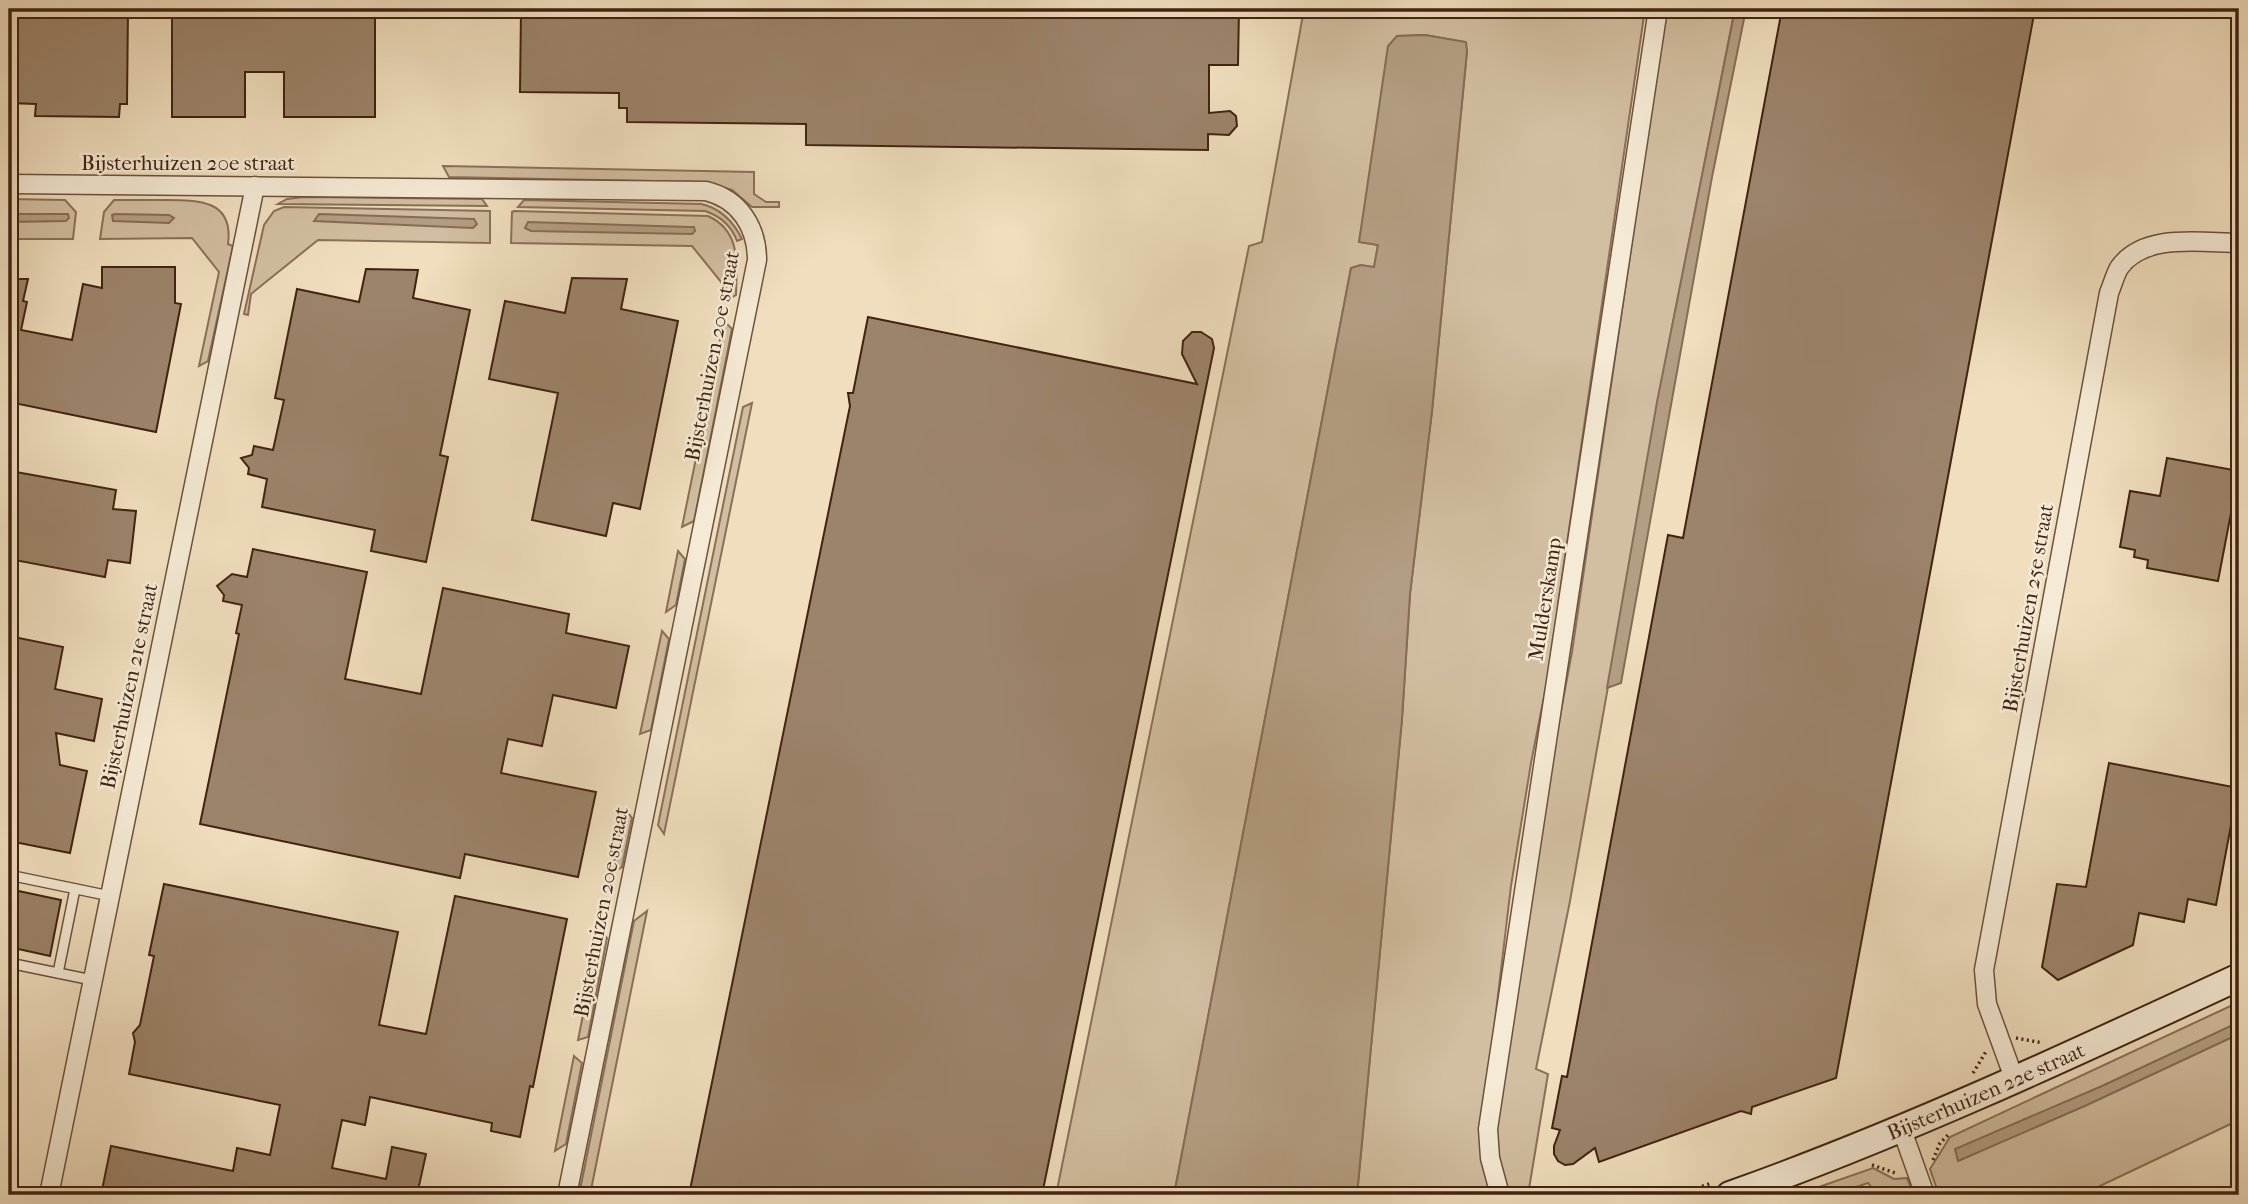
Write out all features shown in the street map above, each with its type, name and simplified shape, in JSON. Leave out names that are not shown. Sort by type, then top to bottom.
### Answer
[{"type":"main road","name":"Bijsterhuizen 22e straat","points":[[1730,1195],[1902,1130],[2015,1082],[2239,977]]},
{"type":"street","name":"Mulderskamp","points":[[1500,1195],[1490,1158],[1488,1129],[1658,9]]},
{"type":"street","name":"Bijsterhuizen 20e straat","points":[[9,184],[706,191],[718,194],[734,205],[749,224],[755,236],[757,260],[567,1195]]},
{"type":"street","name":"Bijsterhuizen 21e straat","points":[[49,1195],[255,186]]},
{"type":"street","name":"Bijsterhuizen 25e straat","points":[[2015,1082],[1987,1004],[1984,970],[2109,293],[2119,268],[2139,250],[2165,243],[2239,243]]},
{"type":"street","points":[[1902,1130],[1926,1195]]},
{"type":"lane","points":[[9,875],[110,896]]},
{"type":"lane","points":[[58,973],[75,889]]},
{"type":"lane","points":[[9,963],[92,980]]},
{"type":"shaded area","points":[[1304,9],[1645,9],[1554,646],[1511,886],[1482,1130],[1495,1195],[1357,1195],[1402,719],[1410,594],[1432,411],[1467,51],[1465,42],[1425,35],[1397,36],[1359,242],[1378,245],[1374,268],[1361,265],[1351,268],[1174,1195],[1056,1195],[1249,246],[1262,242]]},
{"type":"shaded area","points":[[1666,9],[1735,9],[1669,343],[1570,901],[1536,1069],[1548,1074],[1528,1195],[1506,1195],[1493,1146],[1543,807],[1572,652]]},
{"type":"shaded area","points":[[1735,9],[1746,9],[1712,177],[1621,683],[1607,688],[1657,402]]},
{"type":"shaded area","points":[[1425,35],[1466,42],[1467,51],[1432,411],[1410,594],[1402,719],[1357,1195],[1174,1195],[1351,268],[1361,265],[1374,267],[1378,245],[1359,242],[1388,46],[1397,36]]},
{"type":"shaded area","points":[[443,166],[754,172],[754,194],[766,202],[779,202],[779,207],[752,207],[732,190],[704,182],[449,177]]},
{"type":"shaded area","points":[[9,199],[65,200],[76,212],[73,239],[9,239]]},
{"type":"shaded area","points":[[287,199],[482,199],[487,206],[278,204]]},
{"type":"shaded area","points":[[114,200],[200,202],[219,210],[225,218],[228,244],[233,246],[208,361],[199,366],[219,272],[192,238],[100,239],[104,212]]},
{"type":"shaded area","points":[[524,200],[701,204],[725,216],[742,239],[737,241],[724,222],[705,211],[518,207]]},
{"type":"shaded area","points":[[284,207],[490,211],[490,243],[318,240],[251,294],[248,315],[244,314],[264,225],[274,211]]},
{"type":"shaded area","points":[[514,211],[708,216],[719,222],[732,239],[736,260],[736,295],[729,299],[730,293],[692,246],[511,243]]},
{"type":"shaded area","points":[[9,214],[68,214],[69,218],[66,221],[9,222]]},
{"type":"shaded area","points":[[319,214],[474,219],[477,224],[473,228],[314,221]]},
{"type":"shaded area","points":[[112,215],[169,215],[174,218],[169,223],[113,221]]},
{"type":"shaded area","points":[[528,222],[694,227],[695,231],[692,234],[531,231],[525,228]]},
{"type":"shaded area","points":[[724,321],[732,329],[694,521],[682,527]]},
{"type":"shaded area","points":[[752,403],[664,834],[658,825],[743,407]]},
{"type":"shaded area","points":[[678,551],[685,559],[676,605],[666,612]]},
{"type":"shaded area","points":[[662,631],[669,639],[651,730],[640,734]]},
{"type":"shaded area","points":[[625,809],[632,818],[622,867],[612,873]]},
{"type":"shaded area","points":[[647,911],[590,1195],[579,1195],[634,921]]},
{"type":"shaded area","points":[[600,930],[607,938],[588,1037],[578,1040]]},
{"type":"shaded area","points":[[2239,1002],[2239,1120],[2081,1195],[1939,1195],[1930,1169],[1950,1137]]},
{"type":"shaded area","points":[[2239,1022],[2239,1034],[1958,1161],[1955,1149],[2102,1086]]},
{"type":"shaded area","points":[[574,1056],[582,1063],[566,1144],[555,1151]]},
{"type":"shaded area","points":[[1873,1168],[1894,1179],[1907,1178],[1914,1195],[1874,1195],[1875,1192],[1868,1183],[1833,1195],[1796,1195]]},
{"type":"building","points":[[9,9],[128,9],[127,104],[120,104],[119,117],[35,116],[36,104],[9,103]]},
{"type":"building","points":[[172,9],[375,9],[375,117],[284,117],[284,72],[245,72],[245,117],[172,117]]},
{"type":"building","points":[[521,9],[1239,9],[1238,65],[1209,65],[1209,113],[1230,111],[1236,116],[1237,126],[1229,135],[1208,134],[1208,150],[806,145],[806,124],[627,122],[627,108],[619,108],[619,93],[520,92]]},
{"type":"building","points":[[1782,9],[2035,9],[1836,1078],[1752,1107],[1751,1114],[1741,1111],[1599,1162],[1595,1148],[1573,1164],[1565,1165],[1558,1161],[1554,1154],[1560,1130],[1552,1128],[1562,1076],[1567,1077],[1668,535],[1683,538]]},
{"type":"building","points":[[102,267],[175,267],[175,303],[181,304],[156,432],[9,402],[9,279],[28,279],[23,301],[27,302],[21,330],[72,340],[83,284],[102,288]]},
{"type":"building","points":[[366,269],[418,270],[413,298],[470,310],[440,455],[448,457],[426,562],[371,551],[375,530],[262,507],[267,479],[248,474],[249,468],[241,458],[252,455],[254,446],[273,450],[284,400],[275,398],[297,289],[359,302]]},
{"type":"building","points":[[572,278],[627,279],[621,309],[678,321],[640,509],[613,503],[606,536],[532,520],[558,393],[489,379],[505,301],[565,313]]},
{"type":"building","points":[[868,317],[1197,384],[1182,354],[1183,341],[1192,332],[1201,332],[1212,339],[1214,348],[1042,1195],[689,1195],[850,406],[848,393],[853,393]]},
{"type":"building","points":[[2167,458],[2239,471],[2218,581],[2147,568],[2148,560],[2134,557],[2135,550],[2120,547],[2130,491],[2160,496]]},
{"type":"building","points":[[16,472],[116,490],[113,509],[136,511],[130,563],[108,560],[105,577],[9,559],[9,509]]},
{"type":"building","points":[[253,549],[367,572],[345,679],[421,694],[443,588],[569,614],[566,633],[629,646],[616,708],[553,695],[542,746],[508,739],[501,773],[596,792],[578,877],[465,854],[460,878],[200,824],[239,634],[236,633],[242,605],[223,601],[224,595],[217,586],[232,574],[247,577]]},
{"type":"building","points":[[9,636],[63,647],[55,689],[102,699],[94,741],[56,733],[60,765],[87,771],[70,853],[9,841]]},
{"type":"building","points":[[2109,763],[2238,788],[2216,905],[2188,899],[2184,922],[2139,913],[2133,945],[2058,980],[2042,967],[2057,884],[2086,887]]},
{"type":"building","points":[[164,884],[398,932],[379,1025],[426,1034],[455,896],[567,919],[533,1087],[530,1086],[520,1137],[491,1131],[492,1123],[370,1097],[365,1125],[342,1120],[332,1168],[386,1179],[392,1147],[426,1154],[417,1195],[101,1195],[111,1146],[233,1171],[237,1148],[270,1155],[280,1105],[129,1074],[135,1042],[133,1033],[140,1025],[154,956],[149,955]]},
{"type":"building","points":[[9,889],[61,900],[50,956],[9,947]]}]
